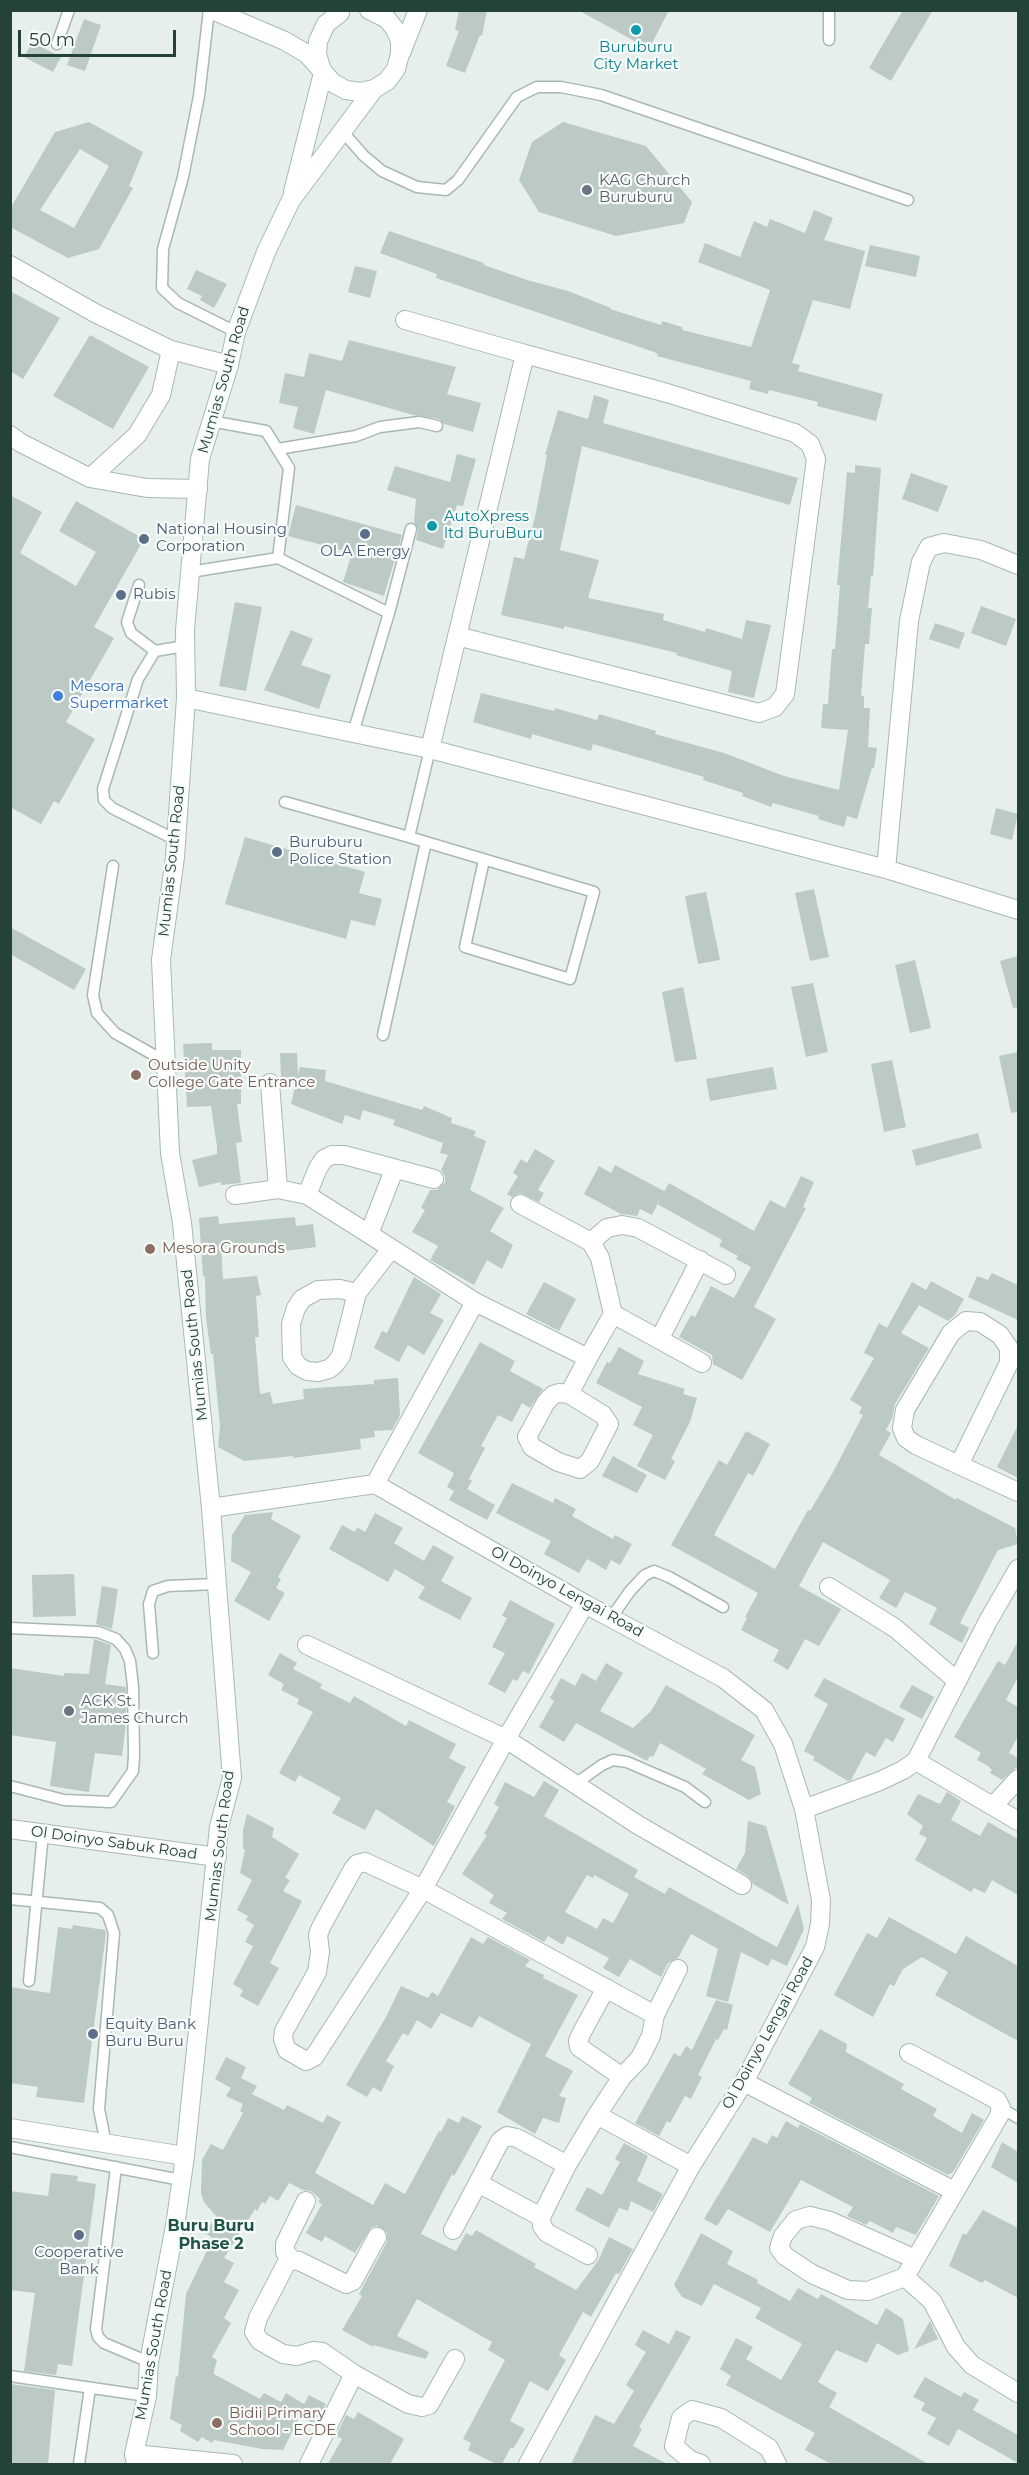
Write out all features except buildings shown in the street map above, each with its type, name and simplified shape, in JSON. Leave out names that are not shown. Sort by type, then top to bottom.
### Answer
[{"type":"street","points":[[211,10],[285,41],[307,54],[333,83],[346,90],[360,92],[374,89]]},
{"type":"street","points":[[369,10],[387,19],[395,29],[400,41],[400,54]]},
{"type":"street","name":"Mumias South Road","points":[[291,200],[374,89],[392,75],[418,10]]},
{"type":"street","points":[[323,73],[317,54],[318,41],[334,12]]},
{"type":"street","name":"Mumias South Road","points":[[135,2459],[147,2396],[149,2362],[182,2180],[219,1827],[232,1778],[211,1508],[182,1223],[170,1153],[161,960],[176,840],[186,698],[185,646],[190,572],[200,459],[210,421],[229,365],[236,332],[266,252],[291,200],[323,73]]},
{"type":"street","points":[[10,265],[95,313],[171,350],[229,365]]},
{"type":"street","points":[[405,320],[667,393],[795,433],[810,444],[816,459],[785,694],[775,707],[759,713],[457,636]]},
{"type":"street","points":[[90,478],[137,435],[161,395],[171,350]]},
{"type":"street","points":[[430,749],[525,354]]},
{"type":"street","points":[[10,435],[21,443],[90,478],[147,488],[198,489]]},
{"type":"street","points":[[886,869],[909,621],[921,562],[929,547],[944,543],[981,549],[1018,565]]},
{"type":"street","points":[[186,698],[430,749],[886,869],[1018,910]]},
{"type":"street","points":[[270,1083],[278,1189]]},
{"type":"street","points":[[307,1195],[318,1168],[324,1159],[332,1155],[344,1155],[434,1179]]},
{"type":"street","points":[[369,1234],[394,1170]]},
{"type":"street","points":[[235,1195],[278,1189],[307,1195],[475,1302],[588,1358]]},
{"type":"street","points":[[520,1204],[591,1242],[600,1258],[613,1314],[568,1394]]},
{"type":"street","points":[[591,1242],[607,1228],[622,1225],[638,1228],[726,1275]]},
{"type":"street","points":[[357,1293],[340,1289],[318,1290],[302,1299],[296,1308],[291,1324],[292,1357],[298,1366],[307,1371],[318,1372],[329,1369],[335,1364],[340,1356],[357,1293],[391,1249]]},
{"type":"street","points":[[660,1338],[700,1260]]},
{"type":"street","points":[[211,1508],[375,1484],[475,1302]]},
{"type":"street","points":[[613,1314],[702,1363]]},
{"type":"street","points":[[959,1465],[1010,1363],[1014,1347],[980,1322],[966,1321],[951,1334],[905,1410],[902,1428],[906,1438],[959,1465],[1018,1492]]},
{"type":"street","points":[[568,1394],[603,1415],[609,1425],[590,1461],[580,1469],[558,1462],[532,1447],[527,1437],[553,1395],[568,1394]]},
{"type":"street","name":"Ol Doinyo Lengai Road","points":[[375,1484],[585,1604],[723,1678],[764,1710],[783,1744],[804,1809],[821,1900],[820,1924],[815,1947],[744,2082],[691,2166],[531,2464]]},
{"type":"street","points":[[804,1809],[880,1781],[916,1761],[1018,1569]]},
{"type":"street","points":[[829,1587],[895,1628],[957,1681]]},
{"type":"street","points":[[585,1604],[506,1739],[423,1889],[314,2057],[306,2061],[287,2050],[283,2039],[284,2031],[317,1972],[320,1952],[318,1935],[321,1927],[357,1864],[372,1864],[423,1889],[655,2015]]},
{"type":"street","points":[[307,1645],[506,1739],[638,1825],[742,1885]]},
{"type":"street","points":[[916,1761],[1018,1821]]},
{"type":"street","points":[[993,1806],[1018,1779]]},
{"type":"street","name":"Ol Doinyo Sabuk Road","points":[[10,1828],[217,1857]]},
{"type":"street","points":[[588,2255],[548,2233],[542,2226],[541,2217],[567,2165],[597,2115],[622,2077],[643,2053],[651,2036],[655,2015],[678,1969]]},
{"type":"street","points":[[606,1988],[582,2032],[578,2041],[579,2047],[622,2077]]},
{"type":"street","points":[[909,2053],[997,2100],[1001,2108],[999,2116],[905,2277],[868,2291],[848,2290],[812,2274],[785,2256],[779,2248],[783,2236],[796,2220],[810,2216],[830,2221],[915,2259]]},
{"type":"street","points":[[744,2082],[954,2191]]},
{"type":"street","points":[[597,2115],[691,2166]]},
{"type":"street","points":[[10,2128],[185,2157]]},
{"type":"street","points":[[453,2230],[500,2141],[507,2136],[517,2138],[567,2165]]},
{"type":"street","points":[[478,2183],[541,2217]]},
{"type":"street","points":[[306,2200],[285,2244],[285,2252],[292,2260],[299,2261],[346,2284],[353,2281],[377,2237]]},
{"type":"street","points":[[292,2260],[282,2269],[258,2318],[254,2332],[260,2341],[283,2354],[297,2356],[313,2351],[321,2352],[354,2374],[408,2404],[422,2407],[429,2405],[455,2359]]},
{"type":"street","points":[[905,2277],[932,2301],[956,2347],[972,2365],[1018,2393]]},
{"type":"street","points":[[309,2464],[354,2374]]},
{"type":"street","points":[[701,2464],[690,2460],[674,2446],[681,2418],[692,2410],[721,2418],[769,2448],[777,2464]]},
{"type":"street","points":[[135,2459],[233,2464]]},
{"type":"lane","points":[[57,44],[69,10]]},
{"type":"lane","points":[[211,10],[197,108],[183,177],[163,249],[162,288],[178,303],[236,332]]},
{"type":"lane","points":[[829,10],[829,40]]},
{"type":"lane","points":[[343,132],[364,156],[382,171],[417,187],[446,190],[458,180],[517,97],[537,87],[561,87],[601,94],[908,200]]},
{"type":"lane","points":[[210,421],[266,431],[289,468],[278,558]]},
{"type":"lane","points":[[278,449],[356,436],[380,427],[419,422],[437,426]]},
{"type":"lane","points":[[353,733],[389,613],[411,529]]},
{"type":"lane","points":[[190,572],[278,558],[389,613]]},
{"type":"lane","points":[[139,585],[127,622],[131,633],[154,651],[185,646]]},
{"type":"lane","points":[[154,651],[138,679],[103,789],[104,800],[112,808],[176,840]]},
{"type":"lane","points":[[409,837],[430,749]]},
{"type":"lane","points":[[285,802],[594,892],[570,979],[465,947],[484,860]]},
{"type":"lane","points":[[383,1035],[426,842]]},
{"type":"lane","points":[[113,866],[93,995],[97,1013],[115,1033],[166,1062]]},
{"type":"lane","points":[[612,1618],[645,1575],[654,1571],[723,1607]]},
{"type":"lane","points":[[153,1653],[149,1604],[153,1591],[168,1586],[217,1584]]},
{"type":"lane","points":[[10,1628],[98,1632],[116,1639],[125,1649],[130,1661],[133,1686],[134,1756],[133,1771],[111,1802],[64,1800],[10,1786]]},
{"type":"lane","points":[[575,1784],[613,1760],[627,1762],[685,1787],[705,1802]]},
{"type":"lane","points":[[29,1981],[44,1833]]},
{"type":"lane","points":[[10,1899],[100,1908],[108,1915],[114,1933],[99,2109],[106,2144]]},
{"type":"lane","points":[[1001,2108],[1018,2118]]},
{"type":"lane","points":[[10,2147],[182,2180]]},
{"type":"lane","points":[[116,2167],[96,2329],[98,2337],[104,2343],[149,2362]]},
{"type":"lane","points":[[10,2376],[147,2396]]},
{"type":"lane","points":[[78,2464],[90,2388]]},
{"type":"place","name":"Buruburu City Market","points":[[636,30]]},
{"type":"place","name":"KAG Church Buruburu","points":[[587,190]]},
{"type":"place","name":"AutoXpress ltd BuruBuru","points":[[432,526]]},
{"type":"place","name":"OLA Energy","points":[[365,534]]},
{"type":"place","name":"National Housing Corporation","points":[[144,539]]},
{"type":"place","name":"Rubis","points":[[121,595]]},
{"type":"place","name":"Mesora Supermarket","points":[[58,696]]},
{"type":"place","name":"Buruburu Police Station","points":[[277,852]]},
{"type":"place","name":"Outside Unity College Gate Entrance","points":[[136,1075]]},
{"type":"place","name":"Mesora Grounds","points":[[150,1249]]},
{"type":"place","name":"ACK St. James Church","points":[[69,1711]]},
{"type":"place","name":"Equity Bank Buru Buru","points":[[93,2034]]},
{"type":"place","name":"Cooperative Bank","points":[[79,2235]]},
{"type":"place","name":"Bidii Primary School - ECDE","points":[[217,2423]]},
{"type":"district","name":"Buru Buru Phase 2","points":[[211,2235]]}]
